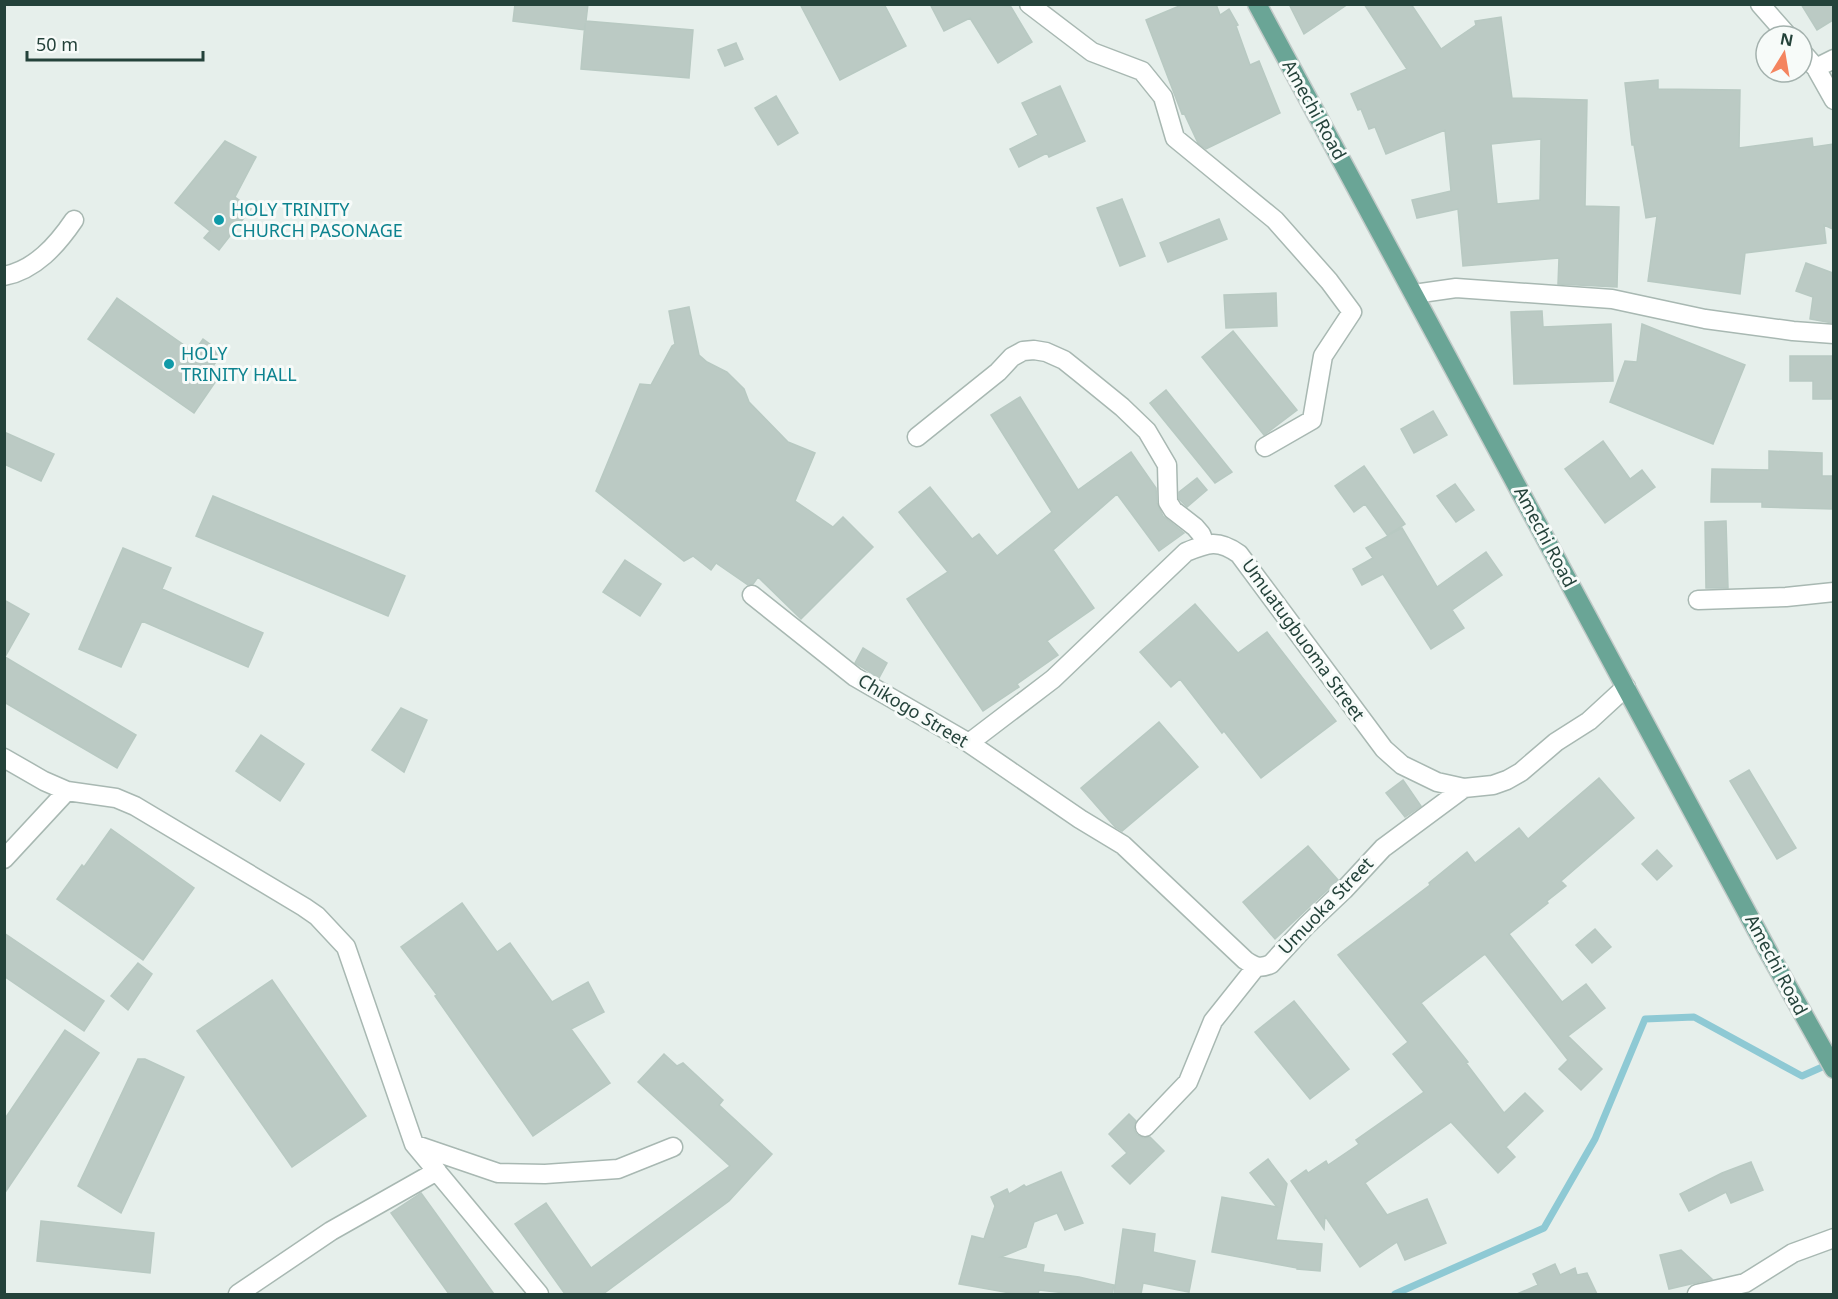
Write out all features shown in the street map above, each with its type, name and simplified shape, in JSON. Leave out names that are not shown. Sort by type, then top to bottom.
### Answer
[{"type":"main road","name":"Amechi Road","points":[[1257,4],[1833,1070]]},
{"type":"street","points":[[1029,4],[1092,52],[1142,71],[1163,97],[1175,138],[1275,220],[1329,281],[1352,312],[1323,356],[1312,420],[1265,447]]},
{"type":"street","points":[[1760,4],[1778,24]]},
{"type":"street","points":[[1816,68],[1833,58]]},
{"type":"street","points":[[1814,66],[1833,100]]},
{"type":"street","points":[[4,276],[26,270],[63,237],[74,220]]},
{"type":"street","points":[[1414,294],[1456,288],[1612,299],[1705,319],[1833,334]]},
{"type":"street","points":[[917,437],[998,372],[1012,357],[1023,351],[1046,352],[1064,360],[1122,407],[1147,431],[1167,465],[1168,502],[1173,510],[1195,527],[1205,544],[1186,552],[1053,679],[969,743]]},
{"type":"street","name":"Umuatugbuoma Street","points":[[1205,544],[1216,543],[1228,546],[1239,554],[1384,749],[1402,765],[1427,778],[1464,788],[1493,785],[1507,780],[1521,772],[1556,742],[1589,721],[1626,687]]},
{"type":"street","points":[[1698,600],[1786,597],[1833,592]]},
{"type":"street","name":"Chikogo Street","points":[[753,595],[855,677],[969,743],[1080,819],[1123,845],[1245,960],[1256,967]]},
{"type":"street","points":[[4,758],[44,781],[67,791],[116,798],[135,806],[317,916],[346,948],[414,1144],[539,1294]]},
{"type":"street","name":"Umuoka Street","points":[[1256,967],[1271,964],[1383,848],[1464,788]]},
{"type":"street","points":[[4,859],[67,791]]},
{"type":"street","points":[[1145,1126],[1188,1082],[1213,1021],[1256,967]]},
{"type":"street","points":[[414,1144],[498,1173],[545,1174],[618,1169],[673,1147]]},
{"type":"street","points":[[238,1294],[331,1231],[437,1171]]},
{"type":"street","points":[[1697,1294],[1745,1283],[1793,1253],[1833,1238]]},
{"type":"building","points":[[515,4],[588,4],[586,21],[693,30],[689,78],[581,69],[584,30],[513,21]]},
{"type":"building","points":[[800,4],[884,4],[906,46],[840,80]]},
{"type":"building","points":[[930,4],[995,4],[1011,7],[1032,42],[998,63],[970,18],[944,31]]},
{"type":"building","points":[[1184,4],[1216,4],[1220,15],[1229,9],[1238,25],[1236,26],[1250,65],[1259,61],[1280,113],[1206,149],[1198,143],[1184,113],[1182,114],[1146,20]]},
{"type":"building","points":[[1289,4],[1348,4],[1304,34]]},
{"type":"building","points":[[1364,4],[1411,4],[1441,49],[1476,25],[1475,21],[1501,17],[1512,98],[1587,100],[1585,206],[1619,207],[1617,287],[1558,284],[1559,258],[1463,266],[1458,209],[1417,218],[1412,200],[1451,191],[1445,130],[1386,154],[1375,127],[1369,129],[1361,109],[1358,110],[1351,94],[1407,69]],"holes":[[[1541,139],[1540,200],[1497,204],[1491,144]]]},
{"type":"building","points":[[1801,4],[1833,4],[1833,20],[1817,30]]},
{"type":"building","points":[[736,43],[743,59],[725,66],[718,50]]},
{"type":"building","points":[[1658,80],[1658,89],[1740,90],[1739,148],[1812,138],[1813,147],[1833,144],[1833,229],[1824,225],[1826,243],[1745,253],[1740,294],[1648,281],[1657,216],[1646,218],[1634,145],[1632,145],[1625,83]]},
{"type":"building","points":[[1060,86],[1085,141],[1049,157],[1047,153],[1019,167],[1010,149],[1038,135],[1022,103]]},
{"type":"building","points":[[776,96],[798,133],[778,145],[755,108]]},
{"type":"building","name":"HOLY TRINITY CHURCH PASONAGE","points":[[225,141],[256,157],[235,197],[251,209],[219,250],[204,238],[210,231],[175,203]]},
{"type":"building","points":[[1122,199],[1145,256],[1120,266],[1097,208]]},
{"type":"building","points":[[1219,219],[1227,239],[1168,262],[1160,243]]},
{"type":"building","points":[[1806,263],[1833,273],[1833,323],[1810,319],[1813,297],[1796,291]]},
{"type":"building","points":[[1276,293],[1277,326],[1226,328],[1224,295]]},
{"type":"building","name":"HOLY TRINITY HALL","points":[[117,298],[194,352],[203,339],[222,353],[207,375],[216,381],[194,413],[88,339]]},
{"type":"building","points":[[689,307],[699,355],[707,362],[727,372],[744,389],[749,402],[788,442],[815,453],[795,501],[833,527],[843,517],[873,547],[801,619],[758,577],[753,584],[748,585],[716,563],[711,570],[693,556],[684,561],[596,491],[640,384],[651,385],[675,344],[669,311]]},
{"type":"building","points":[[1542,311],[1543,327],[1611,324],[1613,381],[1514,384],[1511,312]]},
{"type":"building","points":[[1642,324],[1745,365],[1713,444],[1610,402],[1625,361],[1637,362]]},
{"type":"building","points":[[1233,331],[1297,410],[1264,435],[1202,357]]},
{"type":"building","points":[[1790,356],[1833,356],[1833,399],[1813,399],[1813,381],[1790,381]]},
{"type":"building","points":[[1166,390],[1232,472],[1215,483],[1150,403]]},
{"type":"building","points":[[1020,397],[1078,490],[1131,452],[1156,488],[1157,503],[1163,516],[1184,533],[1159,551],[1117,494],[1053,550],[1094,608],[1047,641],[1058,655],[1017,684],[1019,687],[983,711],[907,599],[948,572],[899,512],[930,487],[972,539],[979,534],[997,556],[1052,512],[991,415]]},
{"type":"building","points":[[1433,411],[1447,435],[1414,453],[1401,429]]},
{"type":"building","points":[[4,432],[54,454],[41,481],[4,464]]},
{"type":"building","points":[[1603,441],[1630,479],[1642,470],[1655,487],[1605,523],[1565,469]]},
{"type":"building","points":[[1769,451],[1822,453],[1822,476],[1833,476],[1833,509],[1762,507],[1762,502],[1711,502],[1712,469],[1769,470]]},
{"type":"building","points":[[1364,466],[1405,524],[1388,535],[1402,528],[1437,587],[1486,552],[1502,575],[1452,610],[1464,628],[1431,649],[1383,574],[1362,585],[1353,569],[1373,558],[1366,548],[1388,536],[1365,504],[1354,512],[1335,486]]},
{"type":"building","points":[[1197,478],[1207,490],[1187,507],[1179,499],[1179,492]]},
{"type":"building","points":[[1455,484],[1474,510],[1456,522],[1437,496]]},
{"type":"building","points":[[213,496],[405,576],[388,616],[196,536]]},
{"type":"building","points":[[1726,521],[1728,588],[1706,588],[1705,522]]},
{"type":"building","points":[[123,548],[171,568],[162,589],[263,633],[248,667],[142,621],[121,667],[79,649]]},
{"type":"building","points":[[625,560],[661,584],[640,616],[603,592]]},
{"type":"building","points":[[4,600],[29,614],[5,657],[136,735],[117,768],[4,702]]},
{"type":"building","points":[[1195,604],[1238,653],[1267,632],[1336,721],[1261,778],[1180,679],[1171,687],[1140,652]]},
{"type":"building","points":[[863,648],[887,663],[879,678],[855,663]]},
{"type":"building","points":[[401,708],[427,720],[404,772],[372,750]]},
{"type":"building","points":[[1159,722],[1198,767],[1122,831],[1115,827],[1081,788]]},
{"type":"building","points":[[261,735],[304,764],[280,801],[236,771]]},
{"type":"building","points":[[1749,770],[1796,848],[1777,859],[1730,781]]},
{"type":"building","points":[[1599,778],[1634,818],[1561,881],[1566,886],[1547,901],[1548,903],[1509,934],[1562,1002],[1586,984],[1605,1008],[1568,1036],[1602,1069],[1581,1090],[1559,1069],[1568,1060],[1485,954],[1421,1003],[1468,1062],[1466,1063],[1504,1113],[1525,1093],[1543,1111],[1506,1147],[1515,1157],[1498,1173],[1451,1122],[1365,1183],[1387,1215],[1427,1199],[1446,1243],[1405,1260],[1397,1242],[1360,1267],[1325,1216],[1324,1229],[1291,1181],[1306,1170],[1308,1173],[1326,1161],[1328,1165],[1359,1144],[1356,1140],[1424,1092],[1393,1054],[1408,1042],[1338,955],[1430,885],[1429,883],[1467,852],[1475,863],[1519,828],[1528,839]]},
{"type":"building","points":[[1403,780],[1421,806],[1405,817],[1386,793]]},
{"type":"building","points":[[111,829],[194,888],[143,960],[57,899],[82,865],[84,867]]},
{"type":"building","points":[[1308,846],[1338,880],[1275,939],[1243,902]]},
{"type":"building","points":[[1657,850],[1672,866],[1657,880],[1642,864]]},
{"type":"building","points":[[462,903],[497,952],[510,943],[552,1002],[588,982],[604,1012],[571,1029],[610,1083],[533,1136],[435,996],[437,995],[401,947]]},
{"type":"building","points":[[1595,929],[1611,947],[1592,963],[1576,945]]},
{"type":"building","points":[[4,933],[104,1001],[84,1031],[4,976]]},
{"type":"building","points":[[138,963],[152,974],[128,1010],[111,996]]},
{"type":"building","points":[[272,980],[366,1116],[292,1167],[197,1031]]},
{"type":"building","points":[[1294,1001],[1349,1069],[1310,1099],[1255,1032]]},
{"type":"building","points":[[65,1030],[99,1053],[4,1194],[4,1120]]},
{"type":"building","points":[[664,1054],[677,1066],[683,1063],[723,1100],[719,1105],[772,1154],[729,1201],[603,1294],[565,1294],[515,1224],[546,1203],[591,1268],[730,1166],[638,1082]]},
{"type":"building","points":[[138,1059],[145,1059],[184,1077],[121,1213],[78,1186]]},
{"type":"building","points":[[1129,1114],[1136,1121],[1134,1130],[1137,1135],[1143,1138],[1150,1137],[1164,1151],[1130,1184],[1112,1166],[1127,1153],[1109,1134]]},
{"type":"building","points":[[1268,1159],[1287,1184],[1276,1240],[1322,1244],[1320,1271],[1297,1269],[1212,1252],[1222,1197],[1277,1207],[1250,1173]]},
{"type":"building","points":[[1751,1162],[1763,1190],[1731,1203],[1726,1192],[1689,1211],[1680,1194],[1722,1173]]},
{"type":"building","points":[[1061,1172],[1083,1223],[1065,1230],[1057,1213],[1034,1222],[1026,1247],[1001,1257],[1044,1265],[1043,1272],[1114,1285],[1112,1294],[1074,1294],[1039,1290],[1038,1294],[1016,1294],[959,1284],[972,1236],[984,1239],[995,1206],[991,1197],[1007,1189],[1009,1194],[1024,1185],[1026,1187]]},
{"type":"building","points":[[421,1193],[494,1294],[449,1294],[391,1213]]},
{"type":"building","points":[[41,1221],[154,1233],[150,1273],[37,1261]]},
{"type":"building","points":[[1123,1229],[1155,1234],[1153,1252],[1195,1261],[1189,1292],[1143,1283],[1141,1294],[1114,1294]]},
{"type":"building","points":[[1681,1250],[1712,1279],[1669,1289],[1660,1255]]},
{"type":"building","points":[[1555,1264],[1560,1275],[1575,1268],[1577,1275],[1587,1273],[1597,1294],[1517,1294],[1538,1285],[1533,1274]]},
{"type":"waterway","points":[[1395,1294],[1544,1228],[1595,1139],[1645,1019],[1694,1017],[1802,1076],[1829,1064]]},
{"type":"place","name":"HOLY TRINITY CHURCH PASONAGE","points":[[219,220]]},
{"type":"place","name":"HOLY TRINITY HALL","points":[[169,364]]}]
